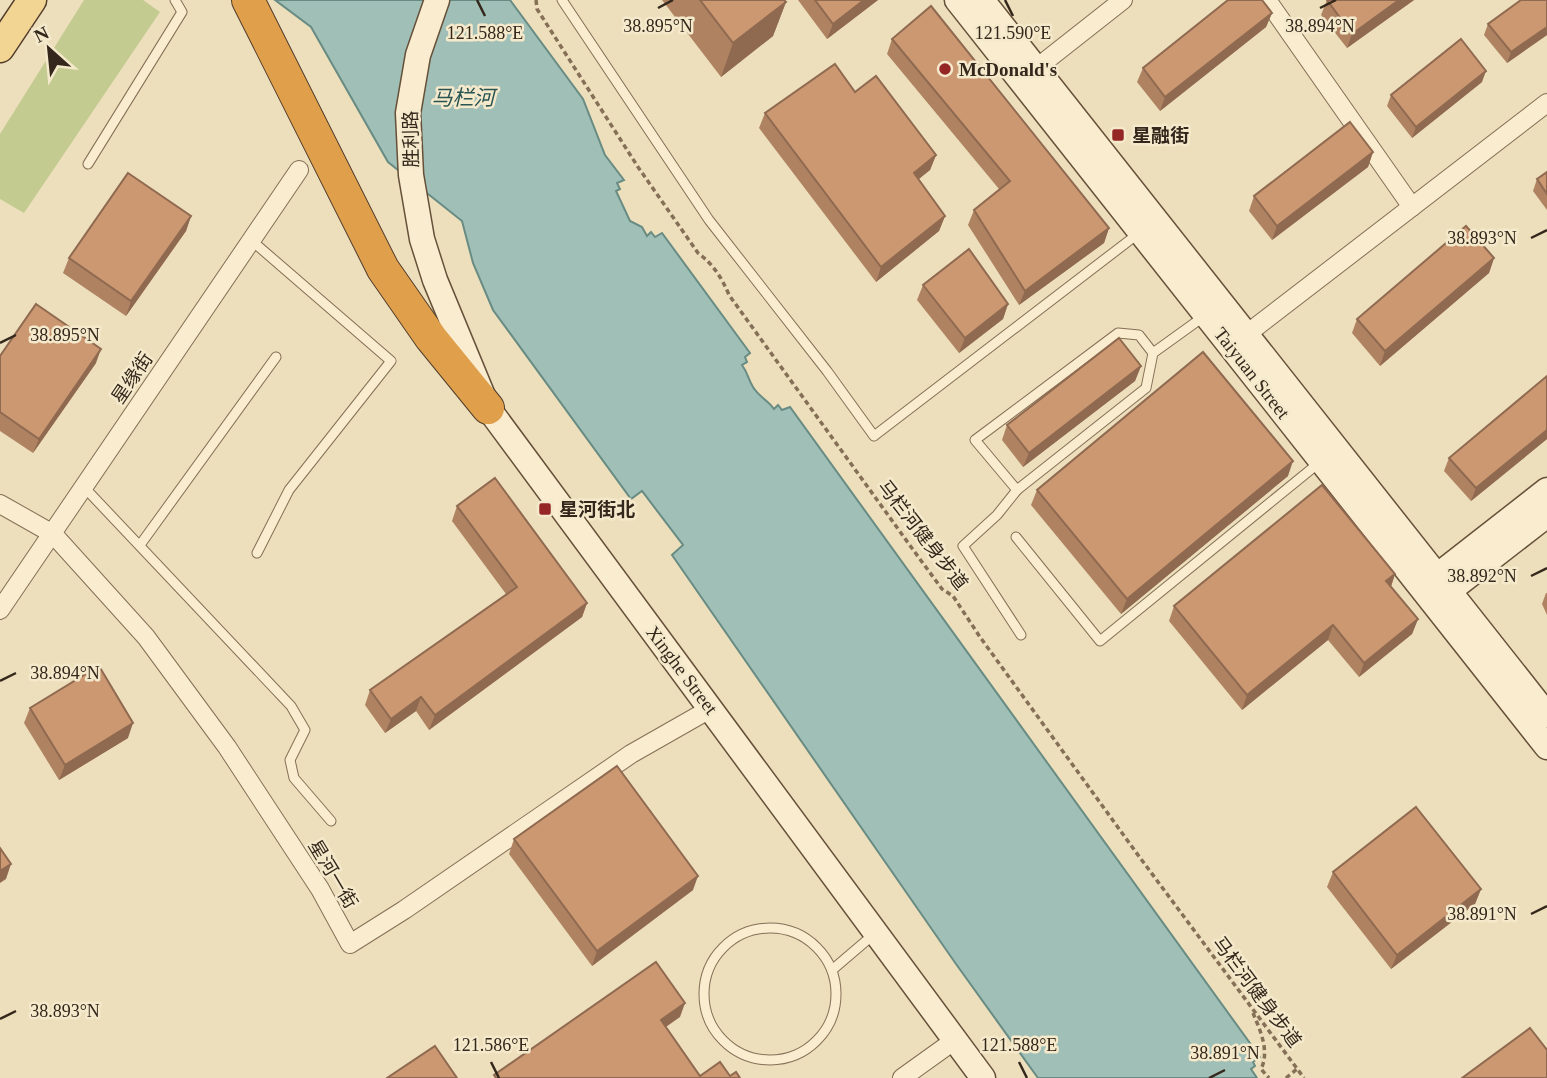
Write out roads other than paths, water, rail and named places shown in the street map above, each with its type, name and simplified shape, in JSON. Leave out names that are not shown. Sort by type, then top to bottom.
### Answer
[{"type":"highway","points":[[248,0],[383,269],[431,338],[488,408]]},
{"type":"main road","points":[[0,48],[32,0]]},
{"type":"main road","name":"胜利路","points":[[422,239],[411,175],[408,113],[418,54],[437,0]]},
{"type":"main road","name":"Taiyuan Street","points":[[957,0],[1028,74],[1329,455],[1547,715]]},
{"type":"main road","name":"Taiyuan Street","points":[[982,0],[1028,74]]},
{"type":"main road","name":"Xinghe Street","points":[[422,239],[435,280],[488,408],[983,1078]]},
{"type":"main road","points":[[1438,588],[1547,490]]},
{"type":"main road","points":[[1438,588],[1547,515]]},
{"type":"main road","name":"Taiyuan Street","points":[[1438,588],[1547,747]]},
{"type":"street","points":[[1028,74],[1123,0]]},
{"type":"street","points":[[1267,0],[1412,207]]},
{"type":"street","points":[[1238,340],[1547,103]]},
{"type":"street","name":"星缘街","points":[[0,610],[299,170]]},
{"type":"street","name":"星河一街","points":[[0,504],[53,534],[146,637],[227,747],[320,889],[349,944],[404,910],[631,754],[710,709]]},
{"type":"street","points":[[902,1078],[955,1040]]},
{"type":"lane","points":[[88,164],[182,12],[175,0]]},
{"type":"lane","points":[[562,0],[709,220],[827,371],[874,436],[1148,226]]},
{"type":"lane","points":[[251,240],[390,361],[289,490],[257,553]]},
{"type":"lane","points":[[1021,635],[963,546],[997,515],[1017,490],[1146,388],[1153,353],[1214,309]]},
{"type":"lane","points":[[1017,490],[975,440],[1118,333],[1139,335],[1153,353]]},
{"type":"lane","points":[[139,545],[276,357]]},
{"type":"lane","points":[[1016,537],[1100,641],[1329,455]]},
{"type":"lane","points":[[84,487],[291,706],[305,730],[290,760],[294,778],[331,821]]},
{"type":"lane","points":[[762,928],[784,929],[813,944],[832,970],[836,992],[833,1013],[824,1033],[808,1048],[788,1058],[766,1060],[745,1056],[726,1044],[712,1027],[705,1007],[704,985],[711,964],[723,946],[741,934],[762,928]]},
{"type":"lane","points":[[832,970],[875,934]]},
{"type":"water","name":"马栏河","points":[[275,0],[510,0],[583,99],[605,155],[624,180],[617,183],[620,189],[616,191],[630,221],[642,227],[647,236],[651,232],[655,237],[662,233],[750,353],[745,357],[747,362],[742,365],[755,390],[774,409],[778,405],[782,410],[790,407],[1260,1057],[1253,1062],[1255,1066],[1251,1069],[1257,1078],[1038,1078],[672,555],[683,545],[642,491],[631,499],[493,310],[473,263],[462,221],[388,162],[311,27]]},
{"type":"place","name":"McDonald's","points":[[945,69]]},
{"type":"place","name":"星融街","points":[[1118,135]]},
{"type":"place","name":"星河街北","points":[[545,509]]}]
